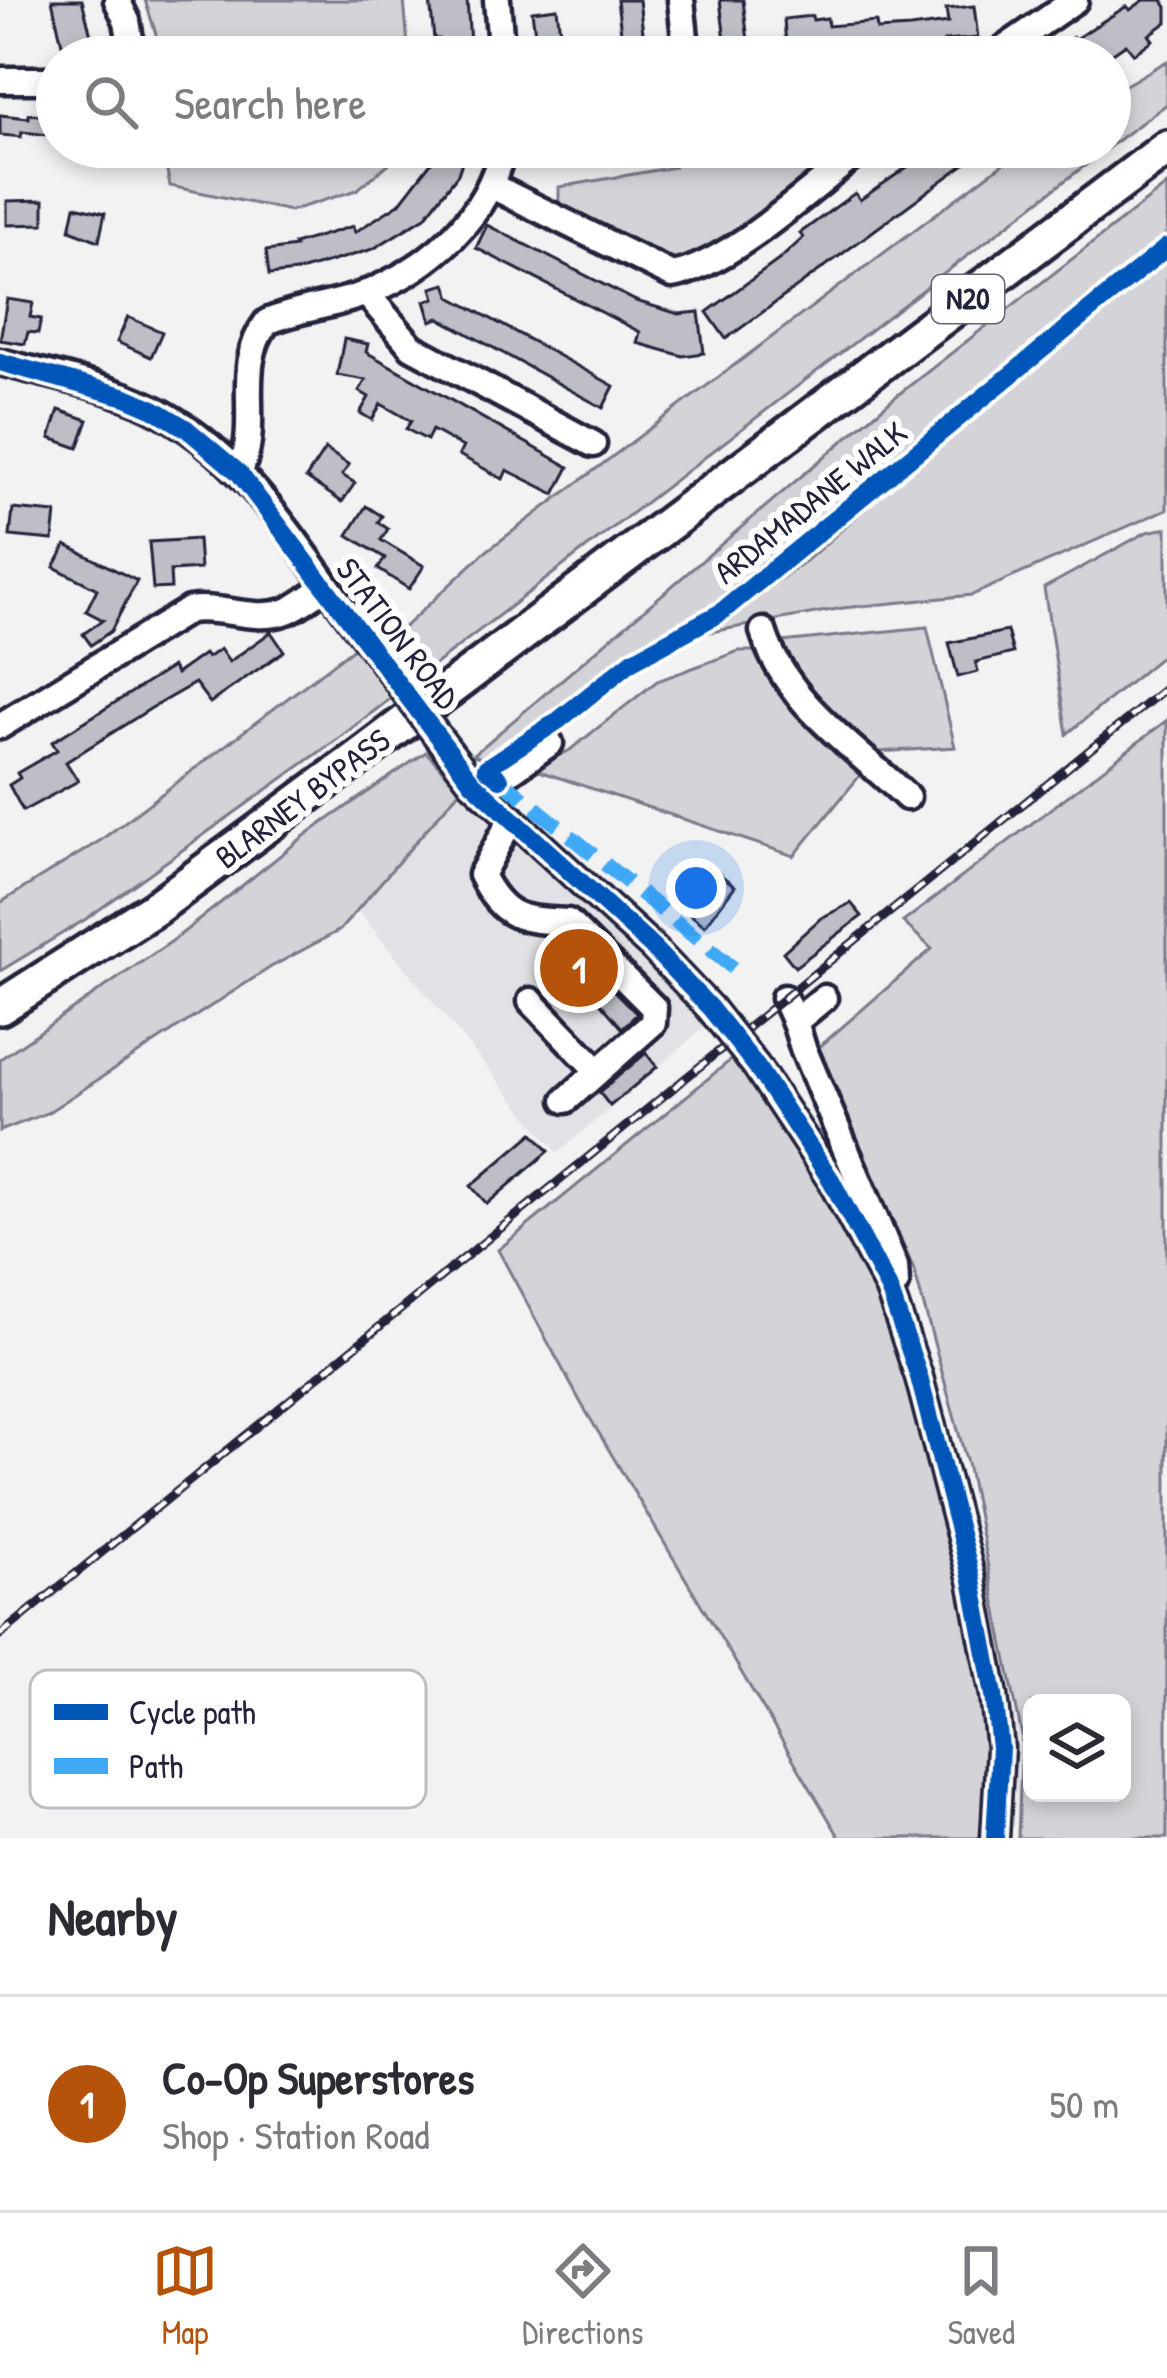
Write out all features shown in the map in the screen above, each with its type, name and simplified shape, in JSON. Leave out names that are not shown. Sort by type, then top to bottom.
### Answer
[{"type":"highway","name":"BLARNEY BYPASS","points":[[0,1007],[154,908],[1167,148]]},
{"type":"street","points":[[117,0],[130,36]]},
{"type":"street","points":[[497,0],[500,36]]},
{"type":"street","points":[[681,0],[685,36]]},
{"type":"street","points":[[1023,36],[1075,0]]},
{"type":"street","points":[[0,80],[36,80]]},
{"type":"street","points":[[239,473],[252,426],[248,374],[257,335],[267,322],[366,293],[439,252],[492,185],[496,168]]},
{"type":"street","points":[[492,185],[672,275],[687,273],[723,254],[837,168]]},
{"type":"street","points":[[366,293],[412,347],[593,445]]},
{"type":"street","name":"STATION ROAD","points":[[0,362],[154,409],[239,473],[482,791],[652,946],[710,1007],[757,1066],[831,1180],[889,1288]]},
{"type":"street","points":[[0,726],[189,610],[285,612],[325,587]]},
{"type":"street","points":[[764,631],[780,675],[908,796]]},
{"type":"street","points":[[482,791],[550,743]]},
{"type":"street","points":[[512,818],[481,875],[495,903],[531,921],[568,922],[654,1008],[652,1023],[566,1100]]},
{"type":"street","points":[[824,998],[790,1010],[895,1266],[896,1283],[889,1288],[919,1377],[972,1580],[994,1695],[1000,1748],[995,1838]]},
{"type":"street","points":[[531,1001],[598,1071]]},
{"type":"shaded area","points":[[145,0],[404,0],[407,36],[156,36]]},
{"type":"shaded area","points":[[1167,61],[1167,104],[1131,131],[1131,82]]},
{"type":"shaded area","points":[[166,168],[384,168],[357,190],[290,211],[170,186]]},
{"type":"shaded area","points":[[668,168],[826,168],[711,253],[673,264],[559,206],[559,187]]},
{"type":"shaded area","points":[[997,168],[1082,168],[339,738],[86,919],[0,971],[0,903],[101,840],[359,644],[385,645],[484,553]]},
{"type":"shaded area","points":[[1167,185],[1167,233],[923,439],[673,638],[503,765],[473,755],[890,401]]},
{"type":"shaded area","points":[[1167,256],[1167,509],[972,595],[843,608],[705,633],[807,560]]},
{"type":"shaded area","points":[[1167,528],[1167,652],[1067,734],[1044,588],[1147,532]]},
{"type":"shaded area","points":[[927,627],[955,747],[878,752],[789,671],[781,642]]},
{"type":"shaded area","points":[[739,651],[754,651],[787,701],[866,768],[794,856],[533,769],[570,750],[657,681]]},
{"type":"shaded area","points":[[1167,720],[1167,1838],[1018,1838],[1022,1736],[967,1463],[914,1270],[818,1048],[932,949],[903,922]]},
{"type":"shaded area","points":[[426,752],[461,789],[340,930],[271,967],[47,1113],[0,1131],[0,1059],[175,939],[307,834]]},
{"type":"shaded area","points":[[461,789],[708,1024],[558,1153],[358,911]]},
{"type":"shaded area","points":[[733,1058],[774,1108],[829,1197],[900,1348],[975,1629],[992,1742],[988,1838],[840,1838],[581,1403],[498,1250]]},
{"type":"building","points":[[52,0],[82,0],[91,36],[60,36]]},
{"type":"building","points":[[430,0],[467,0],[470,36],[434,36]]},
{"type":"building","points":[[617,0],[639,0],[643,36],[621,36]]},
{"type":"building","points":[[720,0],[743,0],[747,36],[724,36]]},
{"type":"building","points":[[1144,0],[1162,0],[1167,7],[1167,22],[1134,54],[1131,36],[1080,36],[1127,6],[1130,10]]},
{"type":"building","points":[[974,6],[978,36],[785,36],[784,19],[812,16],[813,20],[827,18],[828,26],[876,22],[877,30],[910,28],[948,23],[946,9]]},
{"type":"building","points":[[557,8],[560,36],[535,36],[532,11]]},
{"type":"building","points":[[29,114],[36,115],[36,134],[0,135],[0,115],[29,118]]},
{"type":"building","points":[[427,168],[460,168],[425,217],[373,249],[296,272],[269,275],[266,251],[295,247],[353,226],[355,232],[399,204]]},
{"type":"building","points":[[906,168],[959,168],[726,339],[707,312],[780,259],[803,238],[800,233],[855,193],[860,200]]},
{"type":"building","points":[[44,200],[44,224],[7,225],[7,201]]},
{"type":"building","points":[[75,206],[105,213],[99,241],[70,230]]},
{"type":"building","points":[[487,225],[636,301],[679,314],[699,312],[704,353],[683,356],[637,343],[640,332],[476,248]]},
{"type":"building","points":[[446,284],[451,297],[614,386],[603,408],[439,318],[431,321],[425,301],[435,298],[432,288]]},
{"type":"building","points":[[7,299],[33,303],[30,317],[41,319],[38,333],[28,332],[25,344],[0,340]]},
{"type":"building","points":[[128,317],[162,332],[151,357],[117,342]]},
{"type":"building","points":[[344,339],[368,344],[366,352],[569,467],[555,494],[507,470],[503,479],[459,455],[463,447],[432,430],[427,440],[406,429],[411,421],[381,404],[372,420],[360,413],[369,397],[359,391],[366,380],[337,375]]},
{"type":"building","points":[[59,410],[88,420],[78,448],[50,438]]},
{"type":"building","points":[[325,449],[349,465],[342,475],[355,483],[342,502],[306,478]]},
{"type":"building","points":[[366,506],[382,516],[378,522],[388,529],[381,540],[424,566],[409,589],[378,569],[385,558],[348,535]]},
{"type":"building","points":[[13,509],[56,513],[53,540],[10,536]]},
{"type":"building","points":[[198,539],[200,569],[170,571],[171,588],[153,589],[149,542]]},
{"type":"building","points":[[66,545],[137,581],[111,631],[91,645],[83,634],[103,620],[86,611],[97,589],[54,567]]},
{"type":"building","points":[[1007,631],[1013,653],[976,662],[978,672],[958,677],[949,643]]},
{"type":"building","points":[[271,632],[284,651],[210,703],[195,683],[153,707],[66,762],[78,781],[23,811],[9,785],[20,778],[17,773],[57,750],[52,742],[172,667],[176,674],[220,649],[229,662]]},
{"type":"building","points":[[717,872],[735,886],[705,926],[687,912]]},
{"type":"building","points":[[851,903],[862,916],[795,967],[783,952],[821,918]]},
{"type":"building","points":[[575,952],[637,1014],[622,1028],[560,965]]},
{"type":"building","points":[[646,1053],[657,1067],[610,1106],[599,1092]]},
{"type":"building","points":[[533,1133],[549,1151],[487,1204],[471,1186]]},
{"type":"railway","points":[[0,1635],[1167,687]]},
{"type":"marked path","points":[[500,779],[738,972]]},
{"type":"cycle path","name":"ARDAMADANE WALK","points":[[500,779],[486,768],[559,720],[632,661],[720,613],[1167,247]]},
{"type":"cycle path","points":[[0,362],[154,409],[187,429],[239,473],[472,782],[652,947],[756,1066],[831,1180],[889,1289],[919,1377],[972,1580],[994,1695],[1000,1748],[995,1838]]},
{"type":"place","name":"Co-Op Superstores","points":[[579,968]]}]
